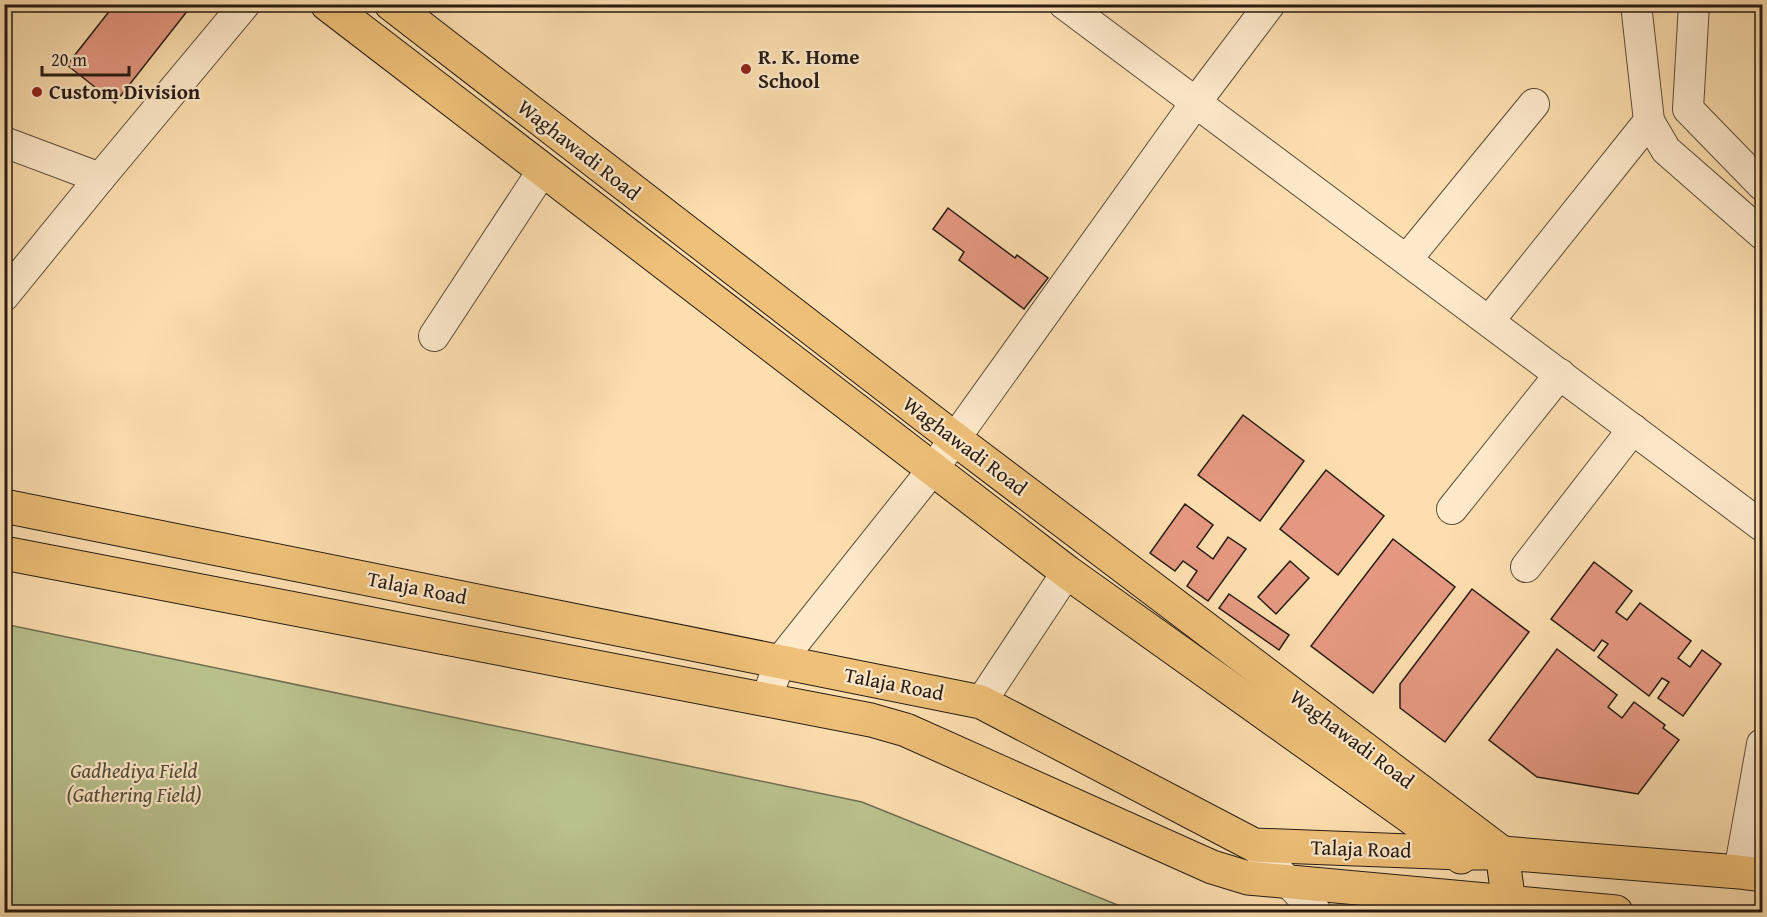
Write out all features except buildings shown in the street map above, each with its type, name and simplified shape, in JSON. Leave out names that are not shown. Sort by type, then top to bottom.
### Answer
[{"type":"main road","name":"Waghawadi Road","points":[[327,4],[1067,573],[1461,853]]},
{"type":"main road","name":"Waghawadi Road","points":[[391,4],[955,439],[1502,852]]},
{"type":"main road","name":"Talaja Road","points":[[4,506],[981,702],[1254,845],[1461,853],[1502,852],[1751,874]]},
{"type":"main road","name":"Talaja Road","points":[[4,553],[871,720],[906,730],[1212,867],[1248,878],[1616,912]]},
{"type":"main road","points":[[478,644],[489,603]]},
{"type":"main road","points":[[1502,852],[1509,903]]},
{"type":"main road","points":[[1461,853],[1468,899]]},
{"type":"street","points":[[4,296],[245,4]]},
{"type":"street","points":[[1064,4],[1762,526]]},
{"type":"street","points":[[766,700],[780,661],[933,470],[1196,102],[1270,4]]},
{"type":"street","points":[[1636,4],[1649,121],[1666,150],[1762,234]]},
{"type":"street","points":[[1694,4],[1689,109],[1762,185]]},
{"type":"street","points":[[1407,259],[1534,104]]},
{"type":"street","points":[[1489,321],[1649,121]]},
{"type":"street","points":[[4,142],[100,178]]},
{"type":"street","points":[[434,336],[543,170]]},
{"type":"street","points":[[1452,509],[1560,374]]},
{"type":"street","points":[[1526,567],[1633,429]]},
{"type":"street","points":[[981,702],[1067,573]]},
{"type":"street","points":[[1751,874],[1762,744]]},
{"type":"street","points":[[1254,845],[1316,912]]},
{"type":"green space","name":"Gadhediya Field (Gathering Field)","points":[[4,624],[862,802],[1135,912],[5,912]]},
{"type":"place","name":"R. K. Home School","points":[[746,69]]},
{"type":"place","name":"Custom Division","points":[[37,92]]}]
